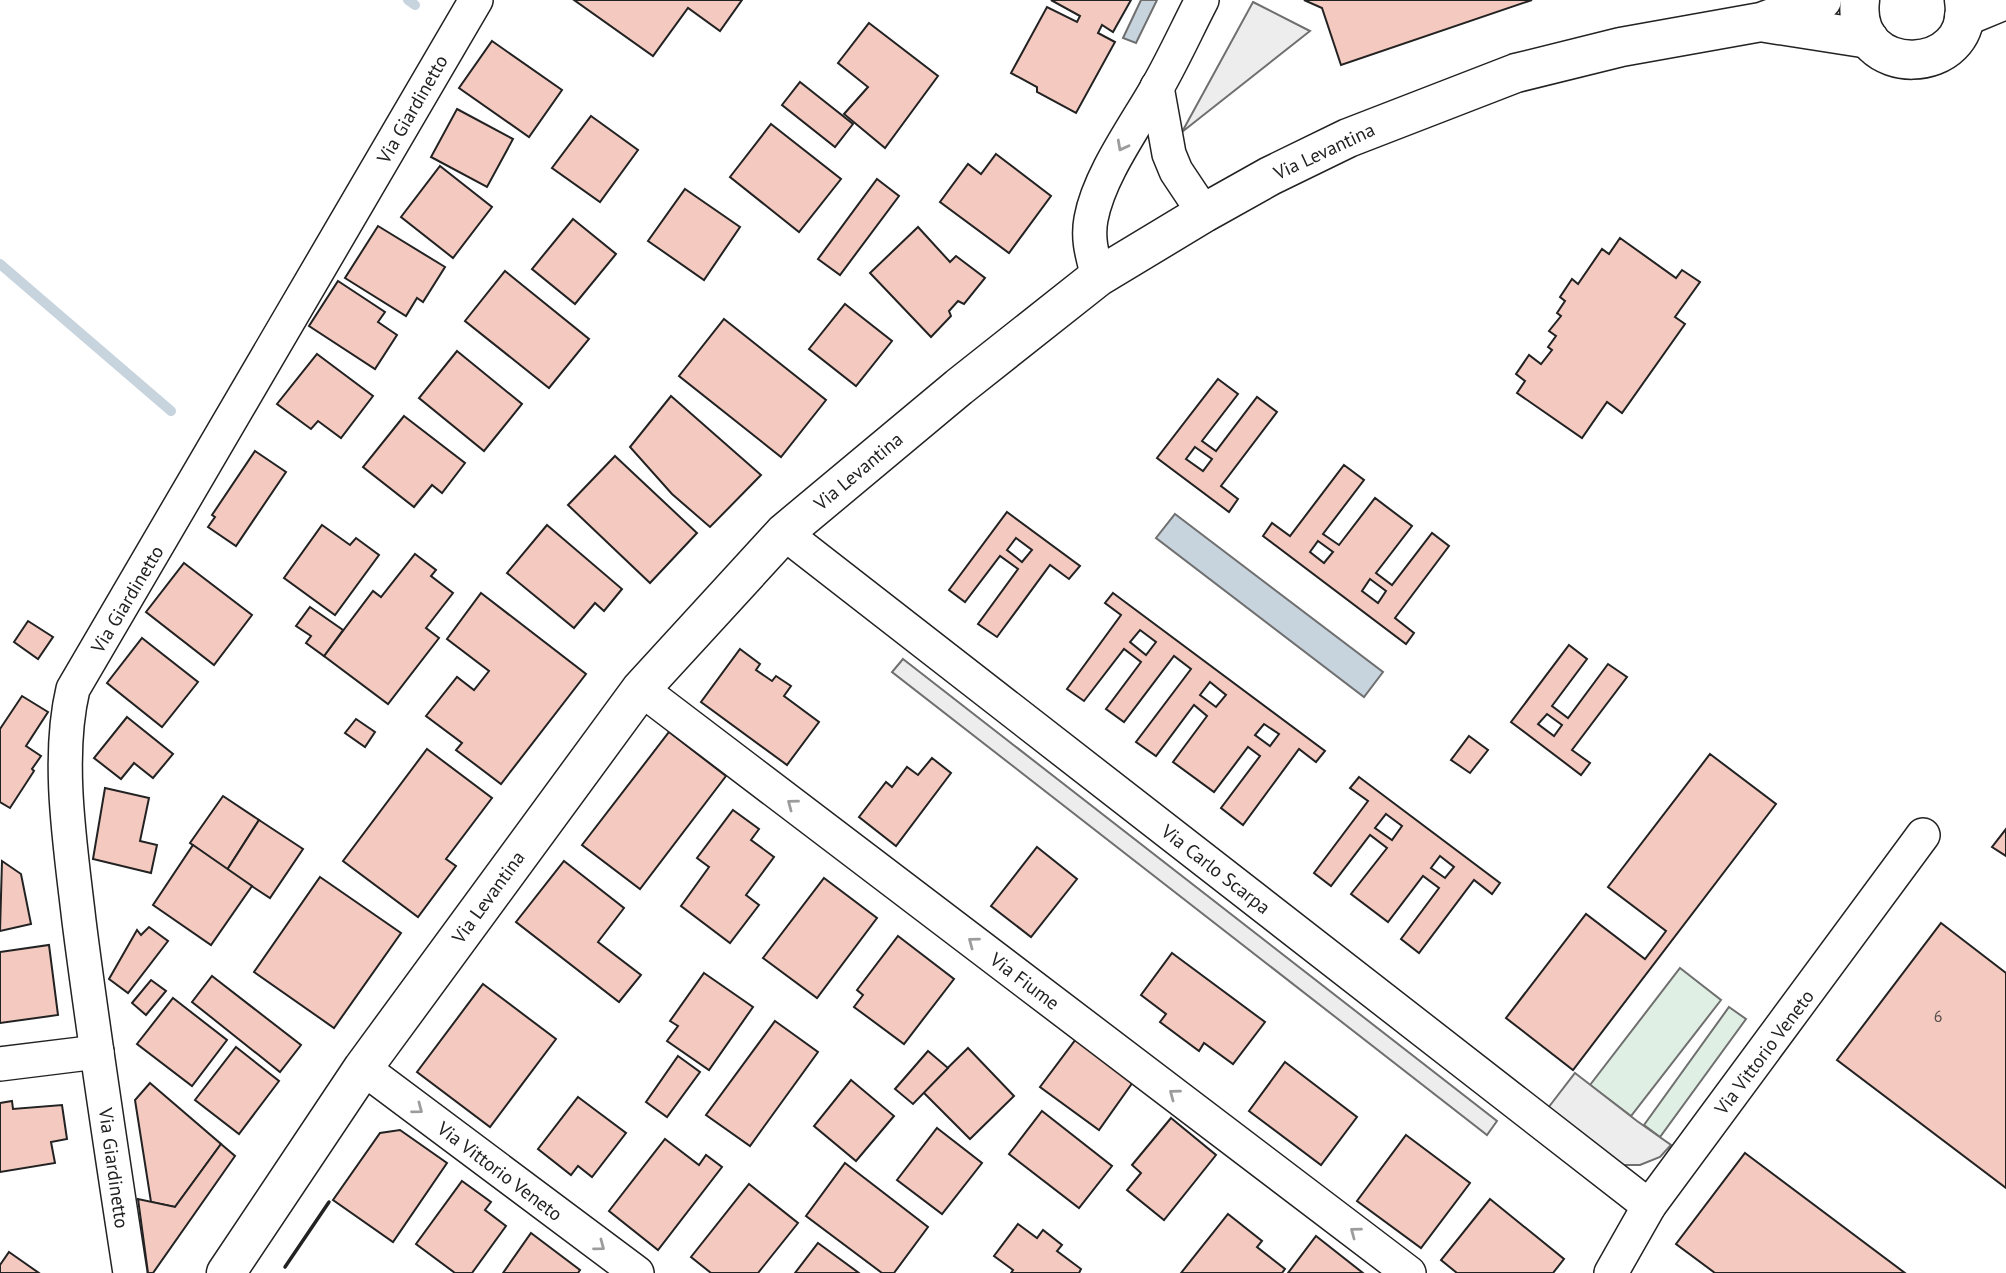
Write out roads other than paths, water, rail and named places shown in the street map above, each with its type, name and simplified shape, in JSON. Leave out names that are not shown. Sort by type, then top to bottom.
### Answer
[{"type":"street","name":"Via Giardinetto","points":[[130,1273],[97,1052],[71,850],[66,789],[67,715],[73,690],[476,0]]},
{"type":"street","points":[[1098,277],[1089,242],[1091,218],[1117,155],[1157,87],[1202,0]]},
{"type":"street","name":"Via Levantina","points":[[226,1273],[363,1068],[641,690],[784,533],[959,387],[1098,277],[1203,213],[1270,176],[1349,138],[1516,73],[1621,47],[1761,22],[1822,0]]},
{"type":"street","points":[[1860,0],[1860,18],[1869,38]]},
{"type":"street","name":"Via Levantina","points":[[1761,22],[1869,38],[1882,51],[1896,59],[1918,61],[1930,58],[1949,46],[1956,37],[1964,8],[2006,0]]},
{"type":"street","points":[[1157,87],[1169,154],[1176,171],[1203,213]]},
{"type":"street","name":"Via Carlo Scarpa","points":[[784,533],[1649,1206]]},
{"type":"street","name":"Via Fiume","points":[[641,690],[1409,1273]]},
{"type":"street","name":"Via Vittorio Veneto","points":[[1611,1273],[1649,1206],[1923,835]]},
{"type":"street","points":[[0,1064],[97,1052]]},
{"type":"street","name":"Via Vittorio Veneto","points":[[363,1068],[636,1273]]},
{"type":"waterway","points":[[408,0],[415,5]]},
{"type":"waterway","points":[[0,264],[171,411]]}]
